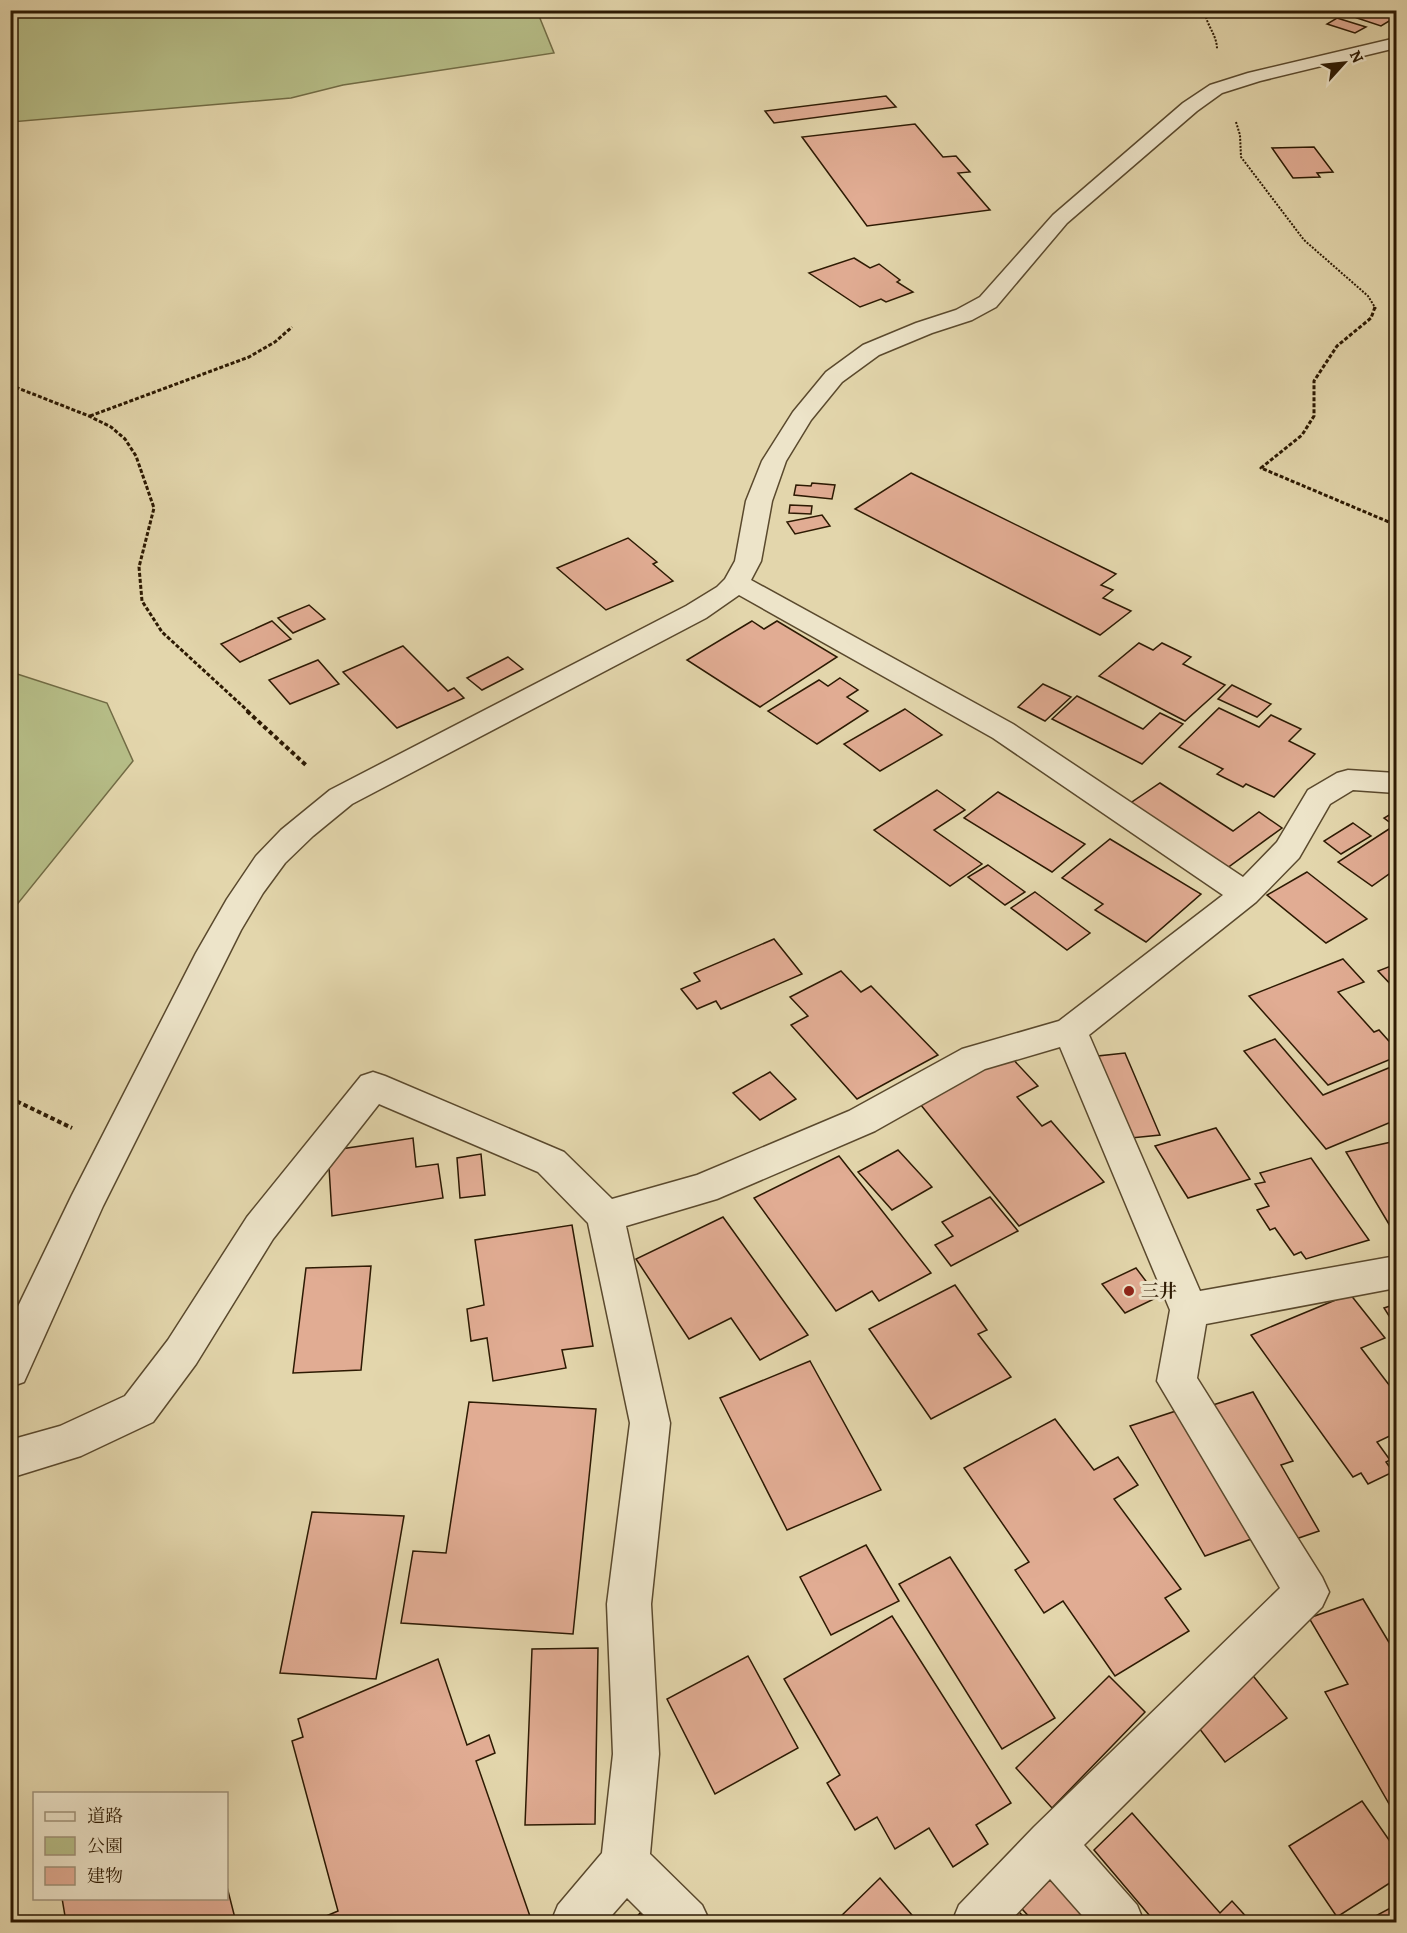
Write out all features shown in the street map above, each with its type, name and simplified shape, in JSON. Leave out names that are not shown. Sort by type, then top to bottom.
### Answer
[{"type":"street","points":[[10,1369],[51,1275],[228,922],[268,863],[315,818],[340,797],[696,612],[726,593],[736,583],[748,561],[759,501],[774,461],[801,417],[834,377],[871,350],[924,328],[964,315],[988,302],[1060,219],[1190,107],[1216,89],[1254,77],[1396,43]]},
{"type":"street","points":[[736,583],[1003,730],[1245,894]]},
{"type":"street","points":[[605,1216],[704,1188],[862,1121],[974,1059],[1070,1031],[1245,894],[1288,850],[1319,797],[1348,780],[1396,783]]},
{"type":"street","points":[[976,1923],[1051,1844],[1306,1592],[1177,1381],[1189,1310],[1070,1031]]},
{"type":"street","points":[[10,1459],[66,1443],[139,1409],[182,1352],[260,1228],[373,1086],[550,1162],[605,1216],[650,1423],[628,1604],[636,1755],[625,1863],[575,1923]]},
{"type":"street","points":[[1189,1310],[1396,1272]]},
{"type":"street","points":[[1051,1844],[1120,1923]]},
{"type":"street","points":[[625,1863],[685,1923]]},
{"type":"path","points":[[1204,98],[1237,122],[1241,133],[1239,147],[1241,157],[1304,240],[1368,297],[1376,308],[1371,318],[1337,346],[1314,381],[1314,416],[1302,435],[1261,468],[1396,525]]},
{"type":"path","points":[[89,416],[249,357],[275,342],[292,327]]},
{"type":"path","points":[[10,385],[89,416],[111,427],[125,439],[136,456],[154,508],[139,567],[142,601],[162,632],[340,797]]},
{"type":"path","points":[[10,1098],[113,1148]]},
{"type":"green space","points":[[10,11],[537,11],[554,53],[343,85],[291,98],[11,122]]},
{"type":"green space","points":[[11,672],[107,703],[133,761],[11,912]]},
{"type":"building","points":[[1350,10],[1396,10],[1396,23],[1389,21],[1381,26],[1357,18],[1360,16],[1349,13],[1352,11]]},
{"type":"building","points":[[1337,18],[1366,27],[1355,33],[1327,24]]},
{"type":"building","points":[[886,96],[896,107],[774,123],[765,111]]},
{"type":"building","points":[[915,124],[943,157],[956,156],[970,172],[958,173],[990,210],[867,226],[802,137]]},
{"type":"building","points":[[1314,147],[1333,172],[1317,173],[1320,177],[1293,178],[1272,148]]},
{"type":"building","points":[[854,258],[870,268],[879,264],[900,280],[897,282],[913,292],[886,302],[881,299],[860,307],[809,273]]},
{"type":"building","points":[[911,473],[1116,574],[1101,585],[1113,590],[1103,598],[1131,611],[1100,635],[855,509]]},
{"type":"building","points":[[812,483],[835,485],[832,499],[794,495],[796,485],[811,486]]},
{"type":"building","points":[[790,505],[812,506],[811,514],[789,513]]},
{"type":"building","points":[[822,515],[830,526],[795,534],[787,522]]},
{"type":"building","points":[[628,538],[657,562],[653,564],[673,581],[606,610],[557,568]]},
{"type":"building","points":[[309,605],[325,619],[293,633],[278,618]]},
{"type":"building","points":[[272,621],[291,639],[240,662],[221,644]]},
{"type":"building","points":[[752,621],[764,629],[777,621],[837,657],[760,707],[687,660]]},
{"type":"building","points":[[1139,643],[1153,650],[1162,643],[1191,657],[1183,664],[1225,685],[1185,721],[1099,676]]},
{"type":"building","points":[[403,646],[448,691],[454,688],[464,698],[397,728],[343,672]]},
{"type":"building","points":[[508,657],[523,669],[482,690],[467,678]]},
{"type":"building","points":[[318,660],[339,684],[290,704],[269,680]]},
{"type":"building","points":[[840,678],[858,690],[847,697],[868,711],[817,744],[768,711],[819,680],[828,686]]},
{"type":"building","points":[[1043,684],[1071,697],[1045,721],[1018,707]]},
{"type":"building","points":[[1232,685],[1271,704],[1257,717],[1218,699]]},
{"type":"building","points":[[1077,696],[1143,729],[1160,713],[1183,724],[1142,764],[1052,719]]},
{"type":"building","points":[[1219,708],[1259,727],[1271,715],[1301,729],[1289,741],[1315,754],[1274,797],[1246,784],[1243,787],[1217,774],[1223,769],[1179,747]]},
{"type":"building","points":[[905,709],[942,735],[880,771],[844,744]]},
{"type":"building","points":[[1160,783],[1233,831],[1259,812],[1282,828],[1223,871],[1126,806]]},
{"type":"building","points":[[937,790],[965,810],[934,830],[982,864],[950,886],[874,830]]},
{"type":"building","points":[[998,792],[1085,844],[1052,872],[964,818]]},
{"type":"building","points":[[1396,811],[1396,827],[1384,818]]},
{"type":"building","points":[[1353,823],[1371,836],[1341,854],[1324,841]]},
{"type":"building","points":[[1389,829],[1396,834],[1396,869],[1372,886],[1338,862]]},
{"type":"building","points":[[1110,839],[1201,894],[1146,942],[1095,910],[1103,904],[1062,878]]},
{"type":"building","points":[[988,865],[1025,892],[1005,905],[968,877]]},
{"type":"building","points":[[1307,872],[1367,919],[1326,943],[1267,895]]},
{"type":"building","points":[[1035,892],[1090,933],[1067,950],[1011,908]]},
{"type":"building","points":[[774,939],[802,974],[721,1009],[716,1001],[697,1009],[681,989],[700,981],[694,973]]},
{"type":"building","points":[[1343,959],[1364,982],[1338,992],[1374,1032],[1379,1030],[1396,1049],[1396,1057],[1328,1085],[1249,996]]},
{"type":"building","points":[[1396,964],[1396,990],[1378,971]]},
{"type":"building","points":[[841,971],[861,992],[871,986],[938,1055],[857,1099],[791,1025],[808,1016],[790,997]]},
{"type":"building","points":[[1275,1039],[1323,1095],[1391,1067],[1396,1073],[1396,1120],[1326,1149],[1244,1051]]},
{"type":"building","points":[[1125,1053],[1160,1135],[1131,1138],[1098,1056]]},
{"type":"building","points":[[1009,1055],[1038,1086],[1017,1097],[1042,1126],[1051,1121],[1104,1182],[1019,1226],[916,1099]]},
{"type":"building","points":[[770,1072],[796,1099],[760,1120],[733,1093]]},
{"type":"building","points":[[1216,1128],[1250,1179],[1188,1198],[1155,1146]]},
{"type":"building","points":[[413,1138],[416,1167],[438,1164],[443,1198],[332,1216],[328,1151]]},
{"type":"building","points":[[1396,1141],[1396,1236],[1346,1152]]},
{"type":"building","points":[[898,1150],[932,1187],[892,1210],[858,1172]]},
{"type":"building","points":[[481,1154],[485,1195],[460,1198],[457,1158]]},
{"type":"building","points":[[839,1156],[931,1273],[879,1301],[872,1291],[836,1311],[754,1198]]},
{"type":"building","points":[[1311,1158],[1369,1240],[1306,1259],[1301,1252],[1294,1255],[1275,1228],[1270,1230],[1257,1210],[1269,1206],[1255,1184],[1265,1182],[1260,1173]]},
{"type":"building","points":[[990,1197],[1018,1231],[951,1266],[935,1245],[953,1236],[942,1222]]},
{"type":"building","points":[[723,1217],[808,1335],[760,1360],[731,1318],[689,1339],[636,1259]]},
{"type":"building","points":[[572,1225],[593,1346],[562,1350],[566,1368],[493,1381],[487,1338],[471,1341],[467,1309],[484,1305],[475,1240]]},
{"type":"building","points":[[371,1266],[361,1370],[293,1373],[306,1268]]},
{"type":"building","points":[[1136,1268],[1158,1297],[1125,1313],[1102,1284]]},
{"type":"building","points":[[955,1285],[987,1330],[978,1334],[1011,1377],[931,1419],[869,1329]]},
{"type":"building","points":[[1350,1294],[1385,1338],[1361,1348],[1396,1394],[1396,1433],[1377,1442],[1390,1460],[1386,1462],[1393,1472],[1368,1484],[1361,1473],[1353,1477],[1251,1335]]},
{"type":"building","points":[[1396,1304],[1396,1327],[1384,1308]]},
{"type":"building","points":[[810,1361],[881,1490],[787,1530],[720,1398]]},
{"type":"building","points":[[1253,1392],[1293,1461],[1281,1465],[1319,1531],[1290,1541],[1213,1405]]},
{"type":"building","points":[[469,1402],[596,1409],[573,1634],[401,1623],[413,1551],[446,1553]]},
{"type":"building","points":[[1179,1410],[1254,1538],[1205,1556],[1130,1426]]},
{"type":"building","points":[[1055,1419],[1094,1470],[1118,1457],[1138,1485],[1114,1499],[1181,1589],[1165,1598],[1189,1631],[1115,1676],[1063,1601],[1044,1613],[1015,1570],[1029,1562],[964,1468]]},
{"type":"building","points":[[312,1512],[404,1516],[376,1679],[280,1673]]},
{"type":"building","points":[[866,1545],[899,1601],[831,1635],[800,1577]]},
{"type":"building","points":[[950,1557],[1055,1718],[1002,1749],[899,1584]]},
{"type":"building","points":[[1363,1599],[1396,1654],[1396,1816],[1325,1692],[1348,1684],[1309,1618]]},
{"type":"building","points":[[892,1616],[1011,1803],[976,1825],[988,1844],[953,1867],[929,1828],[895,1849],[877,1817],[855,1830],[827,1783],[840,1775],[784,1679]]},
{"type":"building","points":[[598,1648],[595,1824],[525,1825],[532,1649]]},
{"type":"building","points":[[748,1656],[798,1748],[715,1794],[667,1699]]},
{"type":"building","points":[[438,1659],[467,1745],[489,1735],[495,1753],[476,1761],[532,1922],[312,1922],[338,1911],[292,1741],[303,1737],[298,1719]]},
{"type":"building","points":[[1250,1672],[1287,1718],[1225,1762],[1189,1715]]},
{"type":"building","points":[[1109,1676],[1145,1712],[1052,1808],[1016,1768]]},
{"type":"building","points":[[1362,1801],[1396,1850],[1396,1879],[1337,1917],[1289,1846]]},
{"type":"building","points":[[1132,1813],[1220,1913],[1232,1901],[1251,1922],[1155,1922],[1094,1850]]},
{"type":"building","points":[[1047,1866],[1097,1922],[1034,1922],[1013,1899]]},
{"type":"building","points":[[880,1878],[918,1922],[835,1922]]},
{"type":"building","points":[[228,1891],[236,1922],[133,1922],[132,1918],[121,1922],[66,1922],[62,1900],[228,1900]]},
{"type":"building","points":[[1396,1905],[1396,1922],[1369,1922],[1368,1920]]},
{"type":"building","points":[[1019,1912],[1029,1922],[1008,1922]]},
{"type":"building","points":[[640,1913],[649,1922],[632,1922]]},
{"type":"place","name":"三井","points":[[1129,1291]]}]
